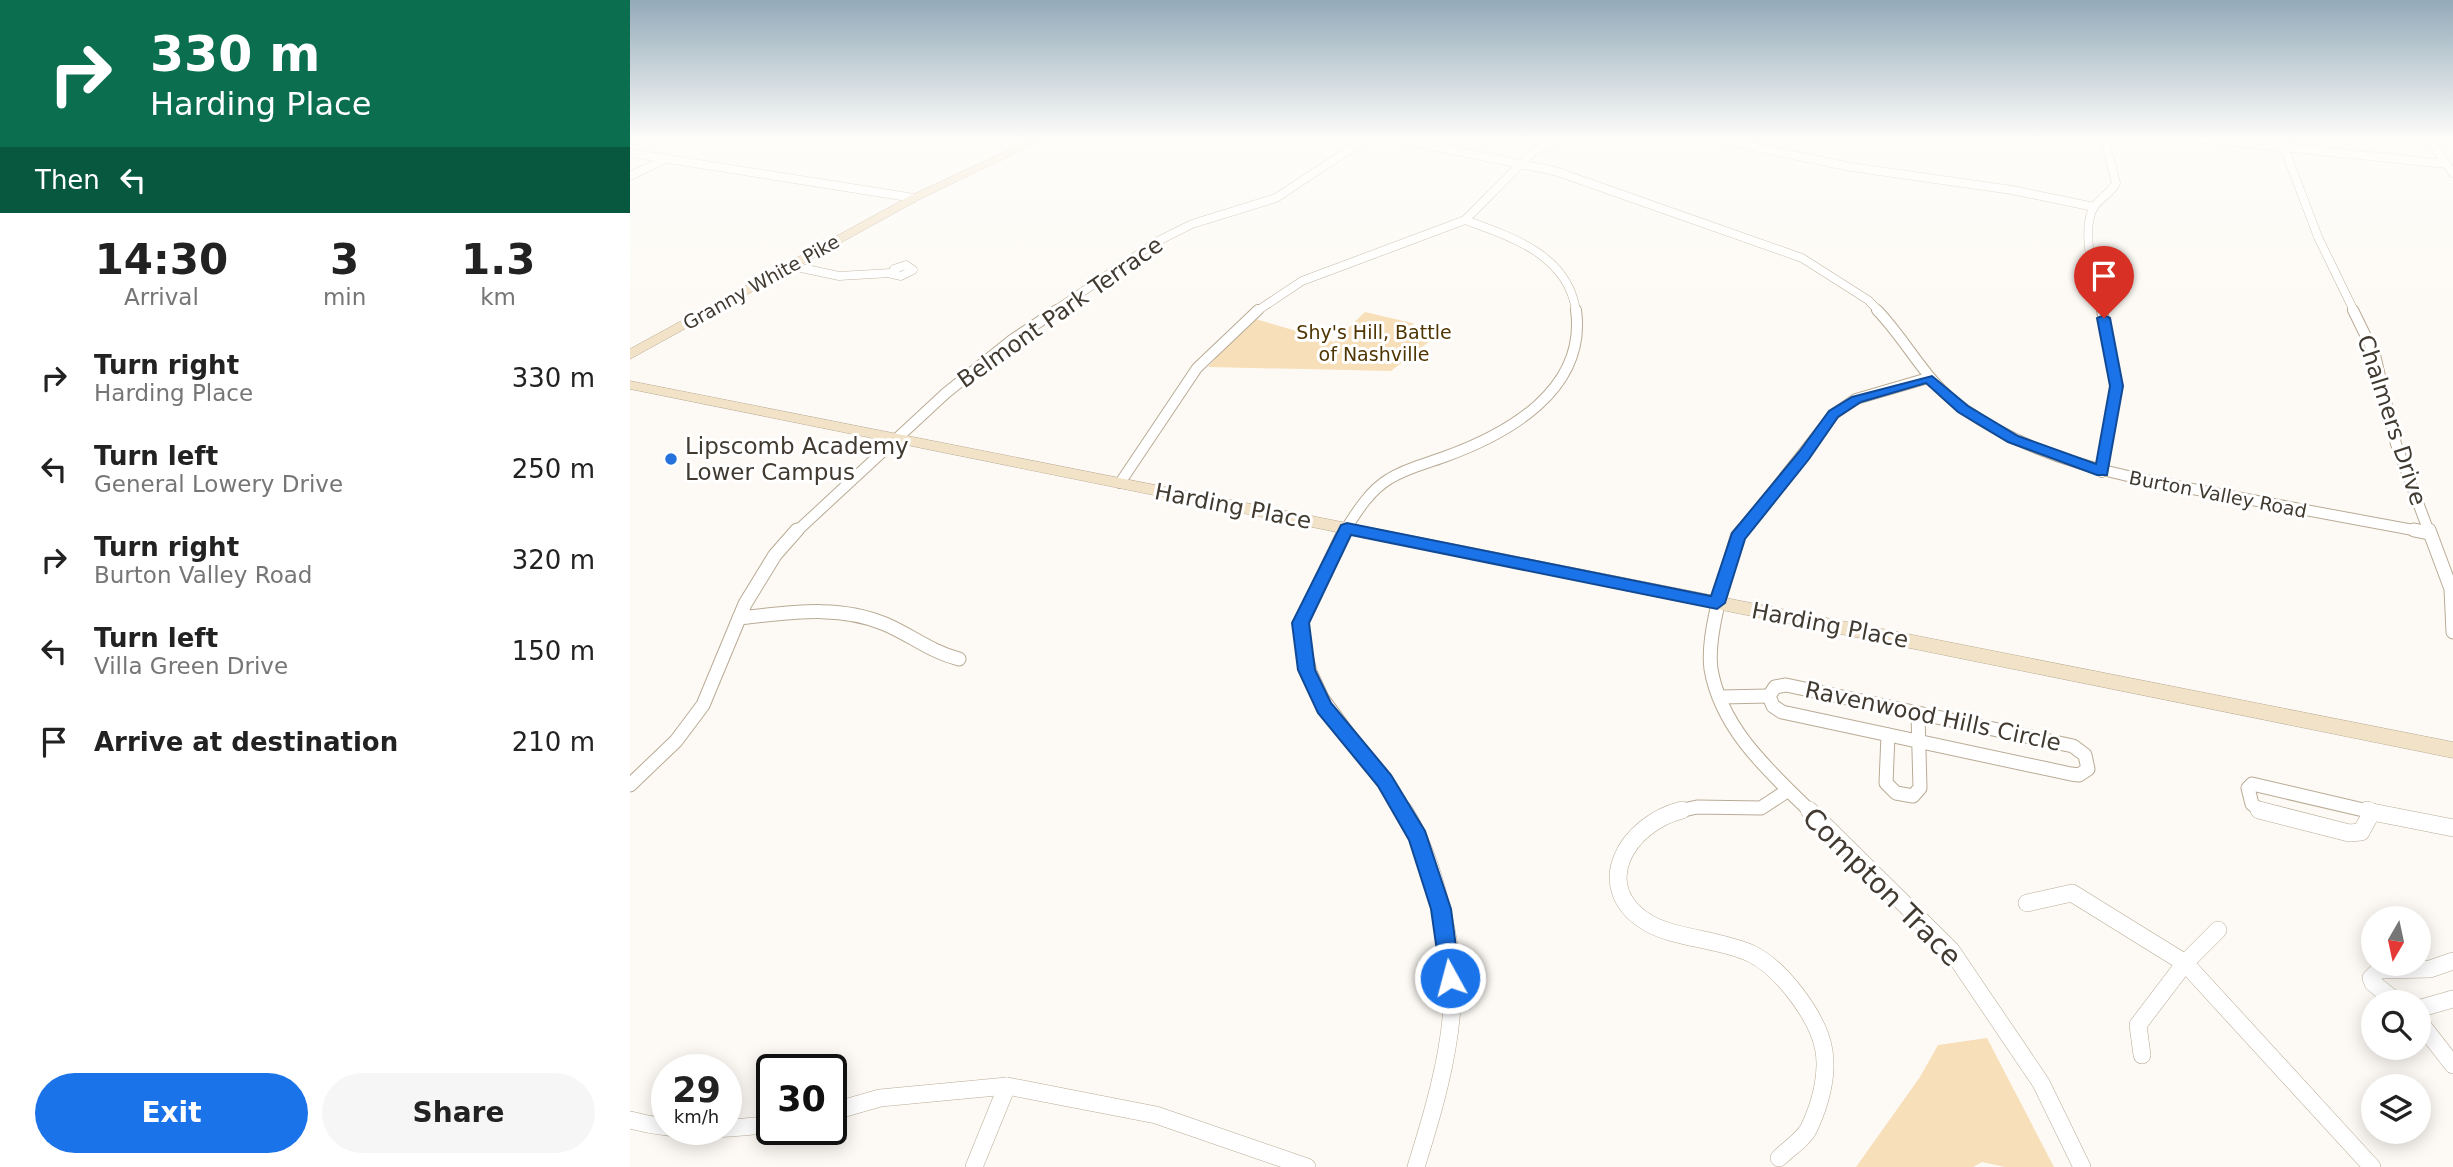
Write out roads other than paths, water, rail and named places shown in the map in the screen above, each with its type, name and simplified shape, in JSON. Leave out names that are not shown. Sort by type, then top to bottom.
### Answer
[{"type":"main road","name":"Granny White Pike","points":[[630,355],[928,191]]},
{"type":"main road","name":"Harding Place","points":[[631,385],[2453,750]]},
{"type":"street","points":[[872,191],[914,198]]},
{"type":"street","name":"Belmont Park Terrace","points":[[630,785],[676,741],[703,705],[739,618],[762,575],[797,529],[895,438],[999,350],[1147,248],[1192,224],[1286,191]]},
{"type":"street","points":[[1120,483],[1197,368],[1261,307],[1302,281],[1465,220],[1492,191]]},
{"type":"street","name":"Burton Valley Road","points":[[1617,191],[1802,258],[1868,300],[1897,330],[1928,378],[1963,409],[2013,439],[2102,472],[2429,533]]},
{"type":"street","points":[[2019,191],[2094,207]]},
{"type":"street","points":[[2102,472],[2116,386],[2087,232],[2094,207],[2112,191]]},
{"type":"street","name":"Chalmers Drive","points":[[2302,191],[2318,237],[2375,355],[2396,444],[2451,589],[2453,632]]},
{"type":"street","points":[[1416,1167],[1434,1112],[1452,1001],[1441,909],[1418,837],[1384,781],[1325,708],[1307,670],[1300,623],[1347,528],[1376,488],[1407,469],[1486,441],[1520,423],[1548,398],[1566,373],[1578,341],[1577,306],[1567,276],[1529,244],[1465,220]]},
{"type":"street","points":[[792,266],[839,276],[891,273]]},
{"type":"street","name":"Compton Trace","points":[[1928,378],[1856,399],[1834,414],[1804,456],[1737,537],[1717,603],[1711,668],[1729,718],[1753,755],[1951,950],[2041,1083],[2081,1167]]},
{"type":"street","points":[[739,618],[817,611],[857,615],[883,623],[940,655],[959,659]]},
{"type":"street","name":"Ravenwood Hills Circle","points":[[1786,685],[2073,746],[2085,755],[2088,769],[2079,775],[1782,712],[1773,706],[1769,696],[1775,687],[1786,685]]},
{"type":"street","name":"Ravenwood Hills Circle","points":[[1721,697],[1769,696]]},
{"type":"street","points":[[1888,735],[1886,783],[1896,793],[1913,796],[1919,793],[1918,714]]},
{"type":"street","points":[[2372,812],[2361,832],[2349,833],[2261,812],[2252,804],[2248,789],[2252,784],[2293,790],[2372,812],[2453,828]]},
{"type":"street","points":[[1779,1158],[1808,1131],[1823,1092],[1824,1050],[1807,1009],[1779,974],[1754,955],[1728,945],[1651,925],[1626,904],[1618,877],[1622,854],[1644,826],[1667,814],[1697,807],[1761,808],[1787,791]]},
{"type":"street","points":[[2027,904],[2072,893],[2185,962],[2372,1167]]},
{"type":"street","points":[[2142,1055],[2138,1025],[2185,962],[2218,930]]},
{"type":"street","points":[[2379,990],[2371,978],[2379,970],[2430,969],[2453,961]]},
{"type":"street","points":[[2431,1005],[2453,999]]},
{"type":"street","points":[[2431,1037],[2453,1065]]},
{"type":"street","points":[[847,1107],[880,1098],[1007,1086],[1156,1115],[1307,1167]]},
{"type":"street","points":[[974,1167],[1007,1086]]},
{"type":"street","points":[[630,1120],[666,1131],[725,1130],[756,1126]]},
{"type":"place","name":"Lipscomb Academy Lower Campus","points":[[671,459]]},
{"type":"park label","name":"Shy's Hill, Battle of Nashville","points":[[1374,343]]}]
